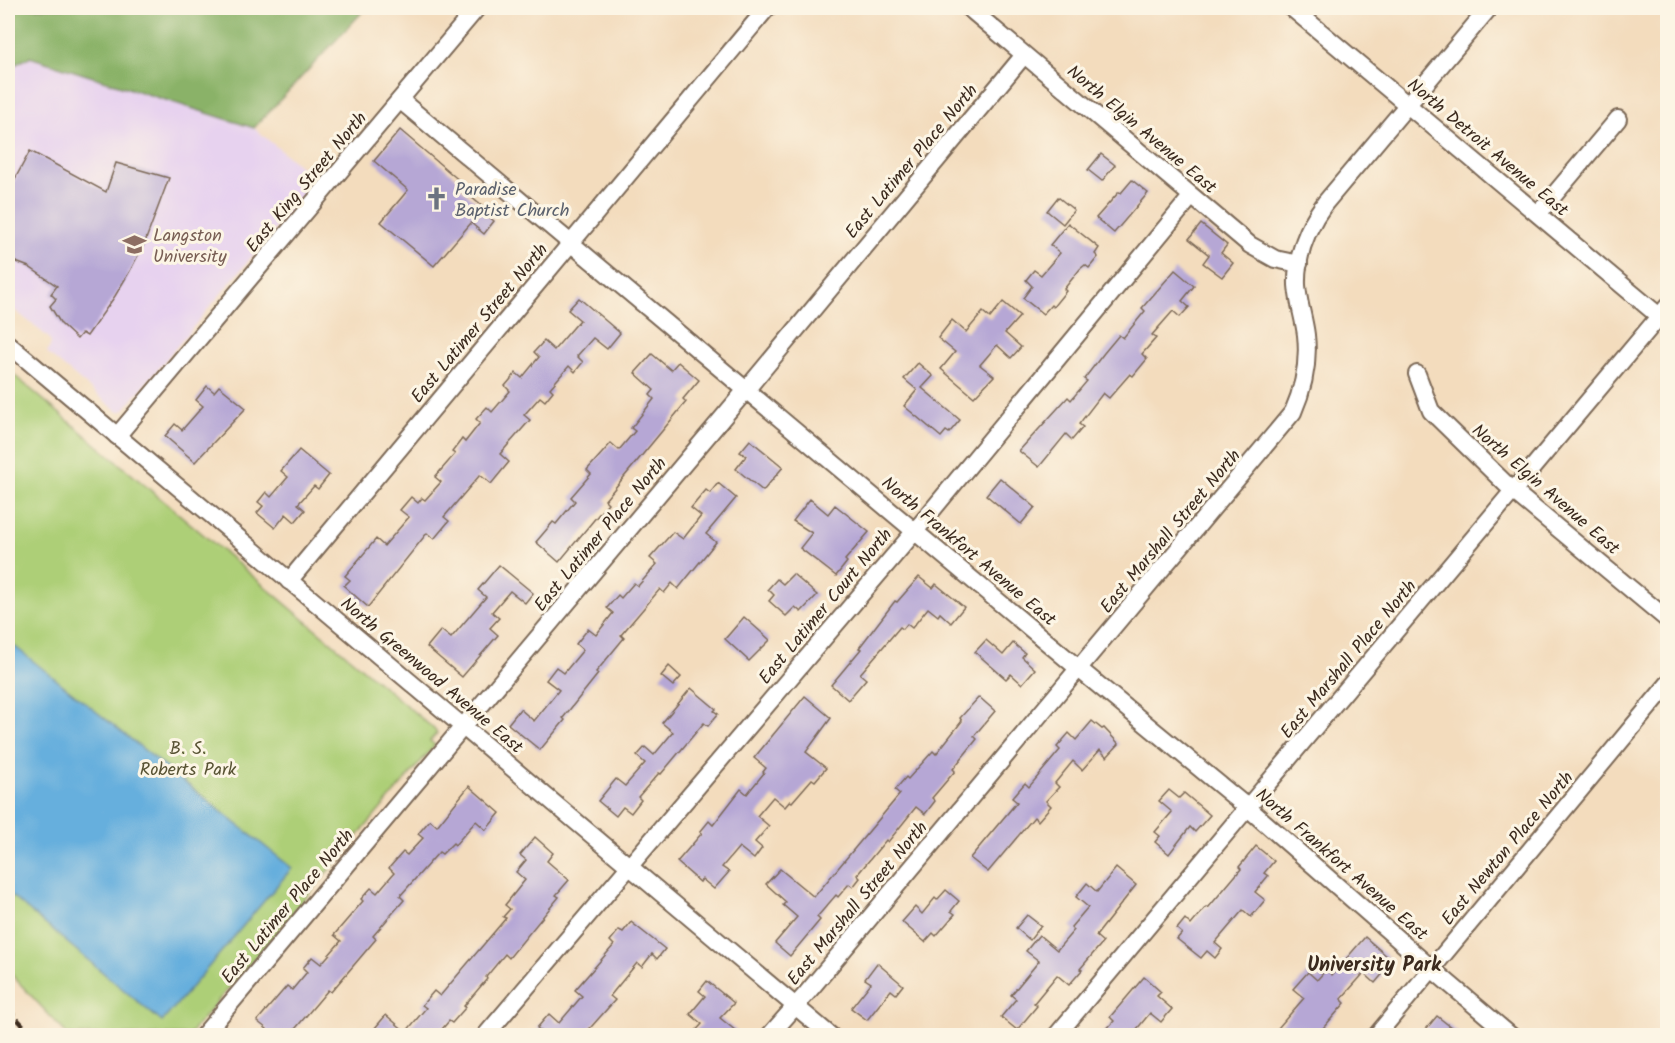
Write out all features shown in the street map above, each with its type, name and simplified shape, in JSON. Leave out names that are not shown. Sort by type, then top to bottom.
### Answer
[{"type":"street","name":"East King Street North","points":[[117,436],[477,8]]},
{"type":"street","name":"East Latimer Street North","points":[[289,581],[767,8]]},
{"type":"street","name":"North Elgin Avenue East","points":[[969,8],[1250,245],[1275,259],[1299,264]]},
{"type":"street","name":"North Detroit Avenue East","points":[[1292,8],[1538,214],[1664,311]]},
{"type":"street","name":"East Marshall Street North","points":[[769,1035],[1293,412],[1303,382],[1307,354],[1297,283],[1306,236],[1317,215],[1489,8]]},
{"type":"street","name":"East Latimer Place North","points":[[203,1035],[746,390],[1024,55]]},
{"type":"street","name":"North Frankfort Avenue East","points":[[400,100],[1248,808],[1511,1035]]},
{"type":"street","points":[[1538,214],[1617,119]]},
{"type":"street","name":"East Latimer Court North","points":[[484,1035],[915,531],[1191,197]]},
{"type":"street","name":"East Marshall Place North","points":[[1056,1035],[1664,311]]},
{"type":"street","name":"North Greenwood Avenue East","points":[[8,344],[831,1035]]},
{"type":"street","name":"North Elgin Avenue East","points":[[1417,374],[1431,411],[1513,491],[1668,620]]},
{"type":"street","name":"East Newton Place North","points":[[1376,1035],[1668,684]]},
{"type":"shaded area","name":"Langston University","points":[[30,57],[254,128],[316,180],[123,411],[117,411],[47,353],[51,344],[49,338],[16,311],[8,309],[8,68]]},
{"type":"green space","points":[[8,8],[366,8],[254,128],[30,57],[8,68]]},
{"type":"green space","name":"B. S. Roberts Park","points":[[8,370],[437,733],[430,741],[435,745],[189,1035],[68,1035],[8,971]]},
{"type":"water","points":[[8,641],[292,868],[162,1022],[8,893]]},
{"type":"building","name":"Paradise Baptist Church","points":[[400,130],[461,182],[458,186],[484,208],[482,211],[494,221],[484,234],[471,223],[434,266],[381,222],[408,190],[374,161]]},
{"type":"building","points":[[30,151],[106,192],[116,163],[169,178],[145,242],[130,271],[87,336],[82,333],[77,339],[61,324],[50,306],[56,299],[51,294],[57,286],[29,267],[8,259],[8,192]]},
{"type":"building","points":[[1101,154],[1115,165],[1102,181],[1088,170]]},
{"type":"building","points":[[1132,180],[1148,193],[1114,233],[1096,218]]},
{"type":"building","points":[[1058,197],[1074,210],[1063,224],[1047,211]]},
{"type":"building","points":[[1068,223],[1099,248],[1095,254],[1098,257],[1089,268],[1085,265],[1080,269],[1053,307],[1051,305],[1043,314],[1023,298],[1032,286],[1026,280],[1034,270],[1041,275],[1060,253],[1050,245]]},
{"type":"building","points":[[1201,224],[1227,245],[1221,253],[1233,263],[1222,277],[1203,263],[1209,255],[1189,239]]},
{"type":"building","points":[[1175,270],[1194,286],[1182,301],[1189,307],[1180,317],[1173,311],[1152,335],[1156,338],[1142,354],[1147,359],[1133,376],[1130,374],[1109,398],[1103,393],[1079,424],[1083,427],[1072,440],[1066,434],[1039,467],[1019,451],[1068,397],[1071,400],[1087,381],[1084,379],[1104,353],[1119,335],[1123,338],[1145,311],[1142,308]]},
{"type":"building","points":[[579,298],[620,333],[607,349],[593,338],[577,356],[583,362],[575,372],[569,366],[550,388],[553,391],[545,401],[540,397],[524,415],[530,420],[500,454],[509,462],[491,484],[480,475],[444,517],[449,521],[434,539],[427,533],[368,607],[344,586],[350,580],[345,576],[376,539],[384,546],[409,517],[400,510],[411,497],[418,503],[422,498],[425,500],[441,482],[435,477],[455,454],[452,452],[462,439],[465,442],[480,423],[476,419],[487,407],[492,412],[510,391],[505,386],[516,373],[522,378],[539,357],[534,352],[544,341],[554,350],[580,320],[568,310]]},
{"type":"building","points":[[1003,302],[1020,316],[1005,333],[1021,347],[1011,358],[997,345],[980,365],[994,376],[974,397],[941,369],[955,352],[938,338],[952,320],[966,332],[983,312],[990,318]]},
{"type":"building","points":[[652,354],[671,370],[678,362],[699,380],[683,399],[686,402],[605,500],[608,503],[559,562],[536,542],[553,522],[556,524],[575,501],[571,497],[591,474],[587,470],[611,443],[619,450],[635,431],[631,428],[654,399],[650,395],[654,390],[635,373]]},
{"type":"building","points":[[918,363],[933,376],[922,388],[960,420],[949,433],[946,431],[941,437],[904,406],[917,390],[904,379]]},
{"type":"building","points":[[207,386],[214,392],[219,386],[246,408],[195,462],[165,436],[175,424],[182,430],[203,406],[196,400]]},
{"type":"building","points":[[750,440],[783,467],[763,491],[736,469],[746,456],[740,452]]},
{"type":"building","points":[[299,450],[329,475],[318,489],[314,486],[298,504],[305,510],[295,522],[286,514],[275,528],[257,513],[263,506],[258,502],[266,492],[271,497],[288,477],[281,471]]},
{"type":"building","points":[[1000,478],[1035,507],[1021,524],[986,495]]},
{"type":"building","points":[[718,483],[736,498],[706,534],[716,542],[678,589],[672,583],[664,593],[660,589],[621,635],[624,638],[596,672],[598,674],[563,718],[565,720],[540,750],[508,724],[520,709],[534,721],[559,690],[546,680],[556,667],[564,673],[583,650],[576,644],[588,629],[596,635],[613,613],[607,608],[618,595],[621,598],[634,583],[638,586],[657,564],[650,558],[673,532],[683,539],[701,516],[691,508],[706,490],[710,493]]},
{"type":"building","points":[[810,499],[828,514],[835,505],[869,532],[845,560],[847,562],[836,576],[800,548],[812,533],[793,521]]},
{"type":"building","points":[[499,565],[533,593],[525,603],[510,591],[492,612],[499,618],[490,628],[498,635],[462,677],[427,647],[441,630],[451,638],[486,597],[478,590]]},
{"type":"building","points":[[793,574],[817,595],[801,612],[795,607],[786,616],[769,601],[774,595],[768,589],[777,579],[783,584]]},
{"type":"building","points":[[919,577],[933,588],[936,584],[964,607],[951,623],[940,613],[938,616],[928,608],[912,628],[907,624],[903,629],[900,627],[860,674],[866,679],[848,700],[831,685],[861,649],[859,648],[895,601],[897,602]]},
{"type":"building","points":[[744,617],[770,640],[749,661],[725,639]]},
{"type":"building","points":[[986,640],[1003,655],[1013,643],[1025,653],[1022,657],[1035,669],[1022,684],[1011,674],[1006,679],[975,652]]},
{"type":"building","points":[[669,666],[681,677],[673,686],[661,676]]},
{"type":"building","points":[[691,688],[716,709],[714,711],[718,714],[708,726],[704,723],[702,725],[661,774],[659,773],[638,797],[641,800],[631,813],[623,807],[616,816],[598,801],[616,779],[625,786],[645,763],[637,756],[645,747],[654,755],[673,732],[662,723]]},
{"type":"building","points":[[805,696],[831,718],[806,752],[826,768],[815,781],[812,779],[785,807],[773,797],[757,816],[769,826],[755,842],[762,848],[754,859],[739,847],[722,867],[729,872],[714,889],[702,879],[700,882],[677,862],[702,833],[700,832],[709,821],[713,825],[741,789],[747,794],[764,773],[766,768],[754,758]]},
{"type":"building","points":[[979,697],[995,711],[974,736],[977,739],[953,769],[955,771],[932,798],[935,801],[925,814],[916,807],[857,875],[860,878],[853,887],[849,884],[817,917],[820,920],[790,956],[775,943],[797,917],[783,905],[786,902],[766,884],[780,869],[814,897],[900,794],[895,790],[933,751],[936,754],[962,721],[960,718]]},
{"type":"building","points":[[1092,721],[1102,729],[1104,728],[1119,744],[1107,757],[1100,750],[1082,770],[1073,761],[1055,783],[1059,787],[1046,801],[1051,806],[1038,821],[1034,817],[988,872],[970,858],[1017,802],[1012,798],[1025,783],[1029,787],[1060,750],[1057,747],[1069,733],[1076,740]]},
{"type":"building","points":[[469,786],[500,813],[486,830],[476,821],[455,845],[453,843],[442,854],[439,852],[400,896],[404,900],[373,936],[376,939],[331,992],[328,990],[290,1035],[262,1035],[267,1029],[257,1021],[287,986],[292,990],[307,972],[303,968],[312,957],[321,964],[341,941],[334,935],[363,901],[361,899],[371,888],[377,893],[394,873],[389,868],[403,852],[407,855],[423,838],[418,834],[430,820],[437,826]]},
{"type":"building","points":[[1169,790],[1179,798],[1184,793],[1210,815],[1195,832],[1190,827],[1169,854],[1155,842],[1160,836],[1155,832],[1172,812],[1159,801]]},
{"type":"building","points":[[535,837],[553,853],[547,861],[569,880],[556,895],[559,897],[509,958],[505,954],[464,1006],[466,1007],[437,1035],[384,1035],[375,1028],[386,1015],[406,1032],[426,1008],[422,1005],[434,991],[440,996],[506,918],[503,917],[510,909],[505,905],[525,880],[516,872],[526,860],[520,855]]},
{"type":"building","points":[[1256,846],[1274,861],[1264,873],[1268,876],[1255,892],[1265,900],[1251,917],[1243,910],[1215,943],[1222,949],[1215,958],[1207,951],[1201,958],[1177,939],[1182,933],[1177,929],[1185,919],[1191,925],[1206,907],[1208,908],[1241,869],[1239,867]]},
{"type":"building","points":[[1116,868],[1136,885],[1096,936],[1103,942],[1069,985],[1057,975],[1034,1003],[1037,1006],[1017,1030],[1001,1017],[1016,999],[1011,995],[1039,961],[1026,951],[1039,935],[1057,950],[1074,930],[1071,927],[1088,907],[1076,897],[1087,883],[1097,892]]},
{"type":"building","points":[[946,890],[959,901],[951,911],[955,914],[936,936],[933,933],[925,942],[902,922],[915,907],[922,914],[935,898],[937,900]]},
{"type":"building","points":[[1027,915],[1041,926],[1030,940],[1016,928]]},
{"type":"building","points":[[631,922],[665,949],[657,959],[652,954],[642,967],[637,963],[610,996],[615,1000],[584,1035],[546,1035],[537,1028],[549,1014],[559,1023],[582,996],[575,990],[614,945],[610,941],[619,930],[623,932]]},
{"type":"building","points":[[1365,937],[1388,957],[1380,967],[1385,971],[1375,983],[1364,973],[1341,999],[1345,1003],[1317,1035],[1288,1035],[1278,1028],[1304,998],[1293,989],[1308,972],[1317,980],[1326,970],[1332,975]]},
{"type":"building","points":[[877,963],[903,985],[896,994],[891,990],[867,1020],[851,1008],[871,983],[865,979]]},
{"type":"building","points":[[1144,977],[1161,992],[1157,996],[1172,1009],[1161,1022],[1150,1013],[1132,1035],[1101,1035],[1114,1021],[1110,1017]]},
{"type":"building","points":[[707,981],[734,1003],[720,1018],[741,1035],[692,1035],[702,1024],[690,1014],[705,996],[699,991]]},
{"type":"building","points":[[1437,1016],[1461,1035],[1421,1035]]},
{"type":"railway","points":[[8,1009],[33,1036]]},
{"type":"place","name":"Paradise Baptist Church","points":[[437,199]]},
{"type":"place","name":"Langston University","points":[[135,245]]},
{"type":"district","name":"University Park","points":[[1374,964]]}]
